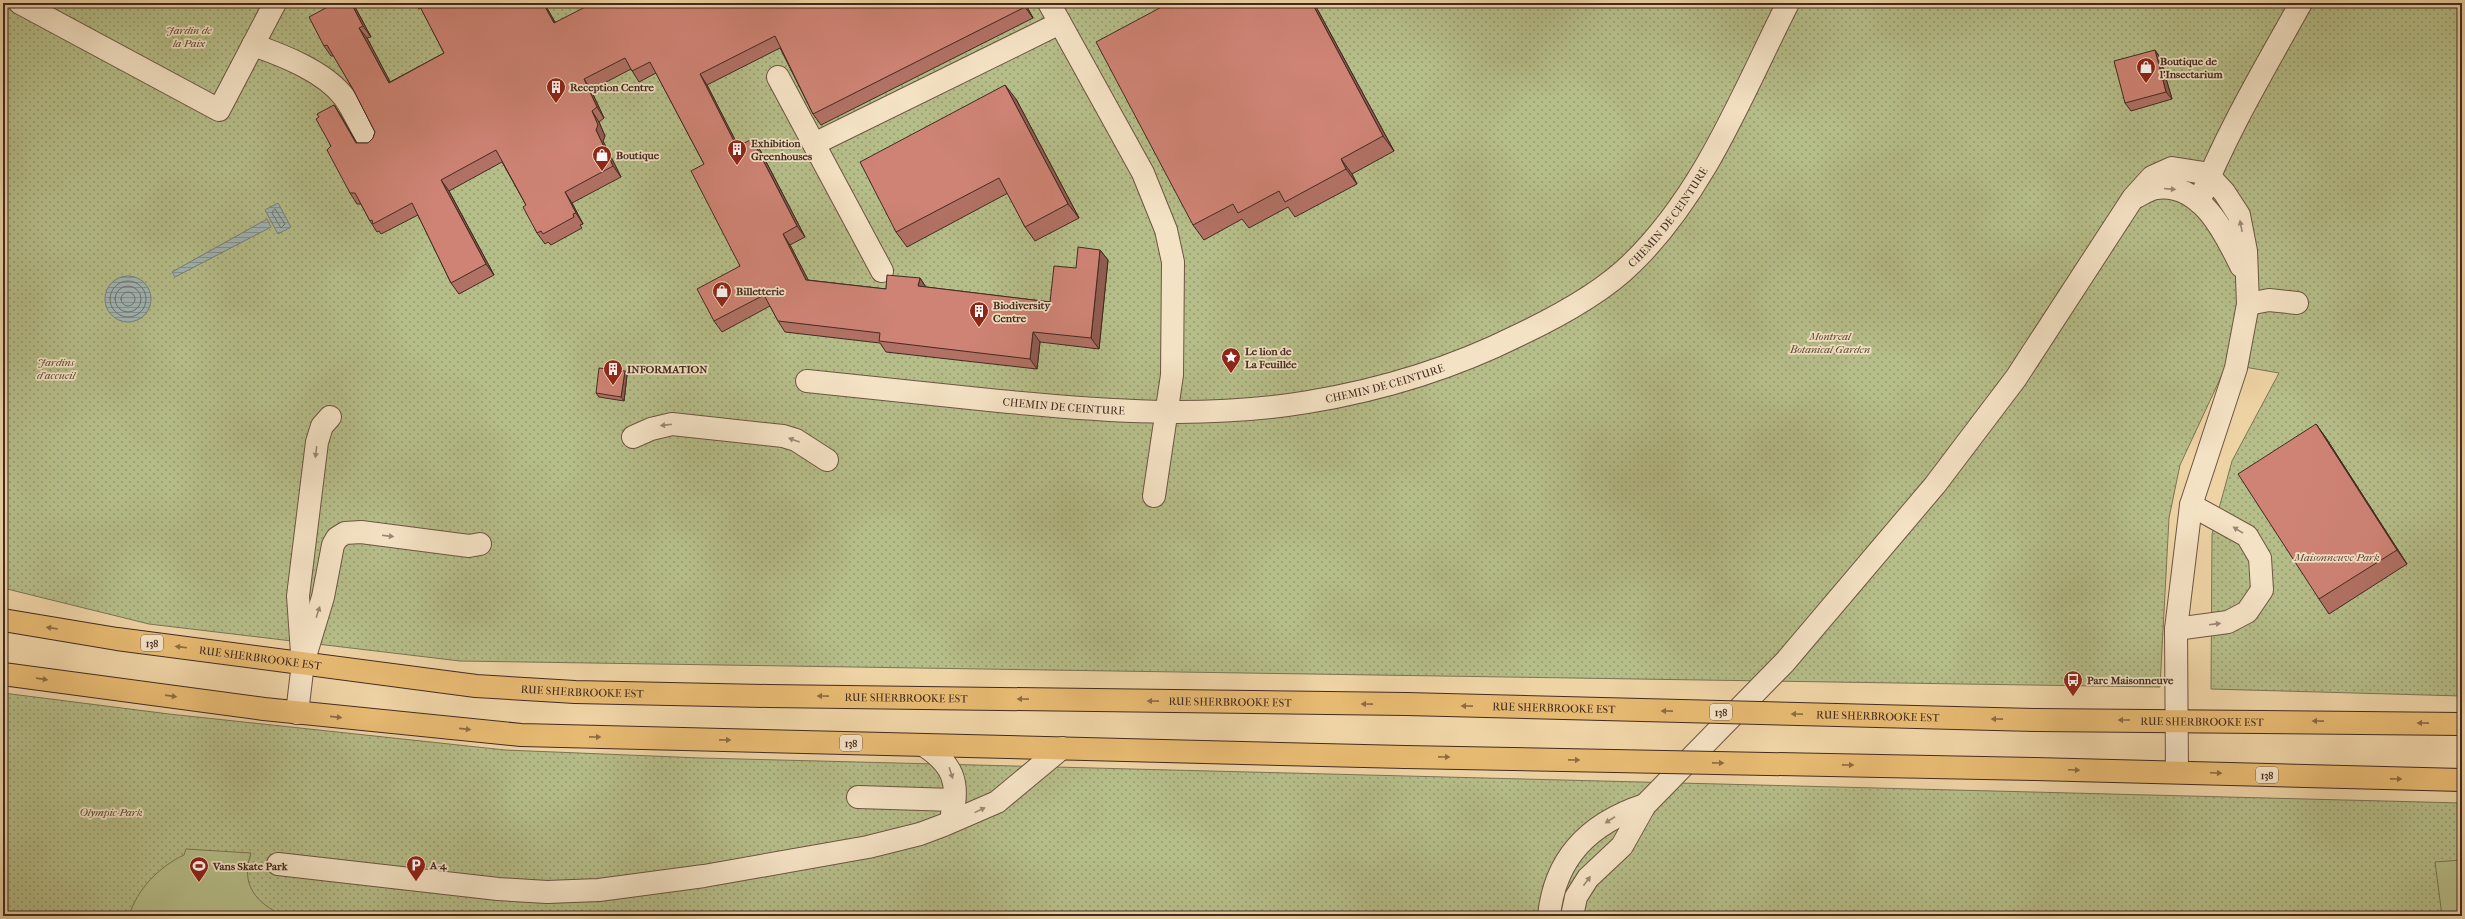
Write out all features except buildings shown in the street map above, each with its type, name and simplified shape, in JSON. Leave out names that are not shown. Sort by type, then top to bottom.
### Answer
[{"type":"main road","name":"RUE SHERBROOKE EST","points":[[3,620],[117,639],[476,686],[575,692],[1406,704],[2036,720],[2177,720],[2462,724]]},
{"type":"main road","name":"138","points":[[3,674],[297,712],[521,735],[925,746],[2177,772],[2462,780]]},
{"type":"lane","points":[[20,3],[44,8],[219,110],[275,3]]},
{"type":"lane","points":[[1050,3],[1060,24],[1143,173],[1171,248],[1173,262],[1172,376],[1154,496]]},
{"type":"lane","name":"CHEMIN DE CEINTURE","points":[[807,381],[1091,409],[1167,411],[1275,406],[1306,403],[1371,389],[1430,373],[1478,354],[1539,325],[1573,305],[1632,263],[1680,208],[1710,158],[1788,3]]},
{"type":"lane","points":[[2199,202],[2210,176],[2301,3]]},
{"type":"lane","points":[[814,144],[1060,24]]},
{"type":"lane","points":[[253,45],[287,56],[320,77],[343,96],[370,143]]},
{"type":"lane","points":[[778,77],[882,271]]},
{"type":"lane","points":[[1572,916],[1576,897],[1588,878],[1622,846],[1645,805],[1785,662],[1935,485],[2016,378],[2133,198],[2152,177],[2172,168],[2210,176],[2224,192],[2239,215],[2246,251],[2248,304],[2236,368],[2191,505],[2176,629],[2177,772]]},
{"type":"lane","points":[[2133,198],[2155,188],[2175,189],[2199,202],[2222,228],[2247,278]]},
{"type":"lane","points":[[2248,304],[2269,300],[2296,303]]},
{"type":"lane","points":[[297,712],[302,663],[298,596],[317,442],[322,426],[330,417]]},
{"type":"lane","points":[[633,437],[651,428],[672,424],[778,436],[796,440],[827,460]]},
{"type":"lane","points":[[2176,629],[2228,622],[2247,612],[2262,590],[2260,558],[2247,536],[2221,520],[2191,505]]},
{"type":"lane","points":[[302,663],[323,598],[329,557],[338,538],[344,533],[361,532],[469,546],[480,544]]},
{"type":"lane","points":[[925,746],[939,755],[949,766],[954,781],[952,814],[944,825]]},
{"type":"lane","points":[[278,864],[498,889],[548,892],[637,886],[742,870],[868,847],[944,825],[997,802],[1062,748]]},
{"type":"lane","points":[[858,797],[954,800]]},
{"type":"lane","points":[[1548,916],[1550,899],[1560,870],[1572,852],[1595,830],[1621,813],[1645,805]]},
{"type":"green space","name":"Montreal Botanical Garden","points":[[3,3],[2462,3],[2462,696],[2211,689],[2212,534],[2232,461],[2279,373],[2227,364],[2180,465],[2169,518],[2160,687],[460,661],[149,624],[3,588]]},
{"type":"green space","name":"Olympic Park","points":[[3,693],[169,714],[505,750],[701,758],[2462,803],[2462,916],[3,916]]},
{"type":"green space","name":"Vans Skate Park","points":[[186,849],[251,853],[248,864],[248,875],[249,884],[253,892],[265,905],[284,916],[129,916],[138,897],[150,880],[166,865],[184,855]]},
{"type":"green space","points":[[2462,860],[2462,916],[2442,916],[2435,862]]},
{"type":"water","points":[[278,203],[291,227],[278,234],[265,210]]},
{"type":"water","points":[[267,219],[271,227],[175,277],[172,272]]},
{"type":"water","points":[[128,276],[141,280],[147,286],[151,299],[147,312],[141,318],[128,322],[115,318],[109,312],[105,299],[109,286],[115,280]]},
{"type":"place","name":"Boutique de l'Insectarium","points":[[2146,84]]},
{"type":"place","name":"Reception Centre","points":[[556,104]]},
{"type":"place","name":"Exhibition Greenhouses","points":[[737,166]]},
{"type":"place","name":"Boutique","points":[[602,172]]},
{"type":"place","name":"Billetterie","points":[[722,308]]},
{"type":"place","name":"Biodiversity Centre","points":[[979,328]]},
{"type":"place","name":"Le lion de La Feuillée","points":[[1231,374]]},
{"type":"place","name":"INFORMATION","points":[[613,386]]},
{"type":"place","name":"Parc Maisonneuve","points":[[2073,697]]},
{"type":"place","name":"A-4","points":[[416,882]]},
{"type":"place","name":"Vans Skate Park","points":[[199,883]]},
{"type":"park label","name":"Jardin de la Paix","points":[[189,36]]},
{"type":"park label","name":"Jardins d'accueil","points":[[56,368]]},
{"type":"park label","name":"Maisonneuve Park","points":[[2337,557]]}]
